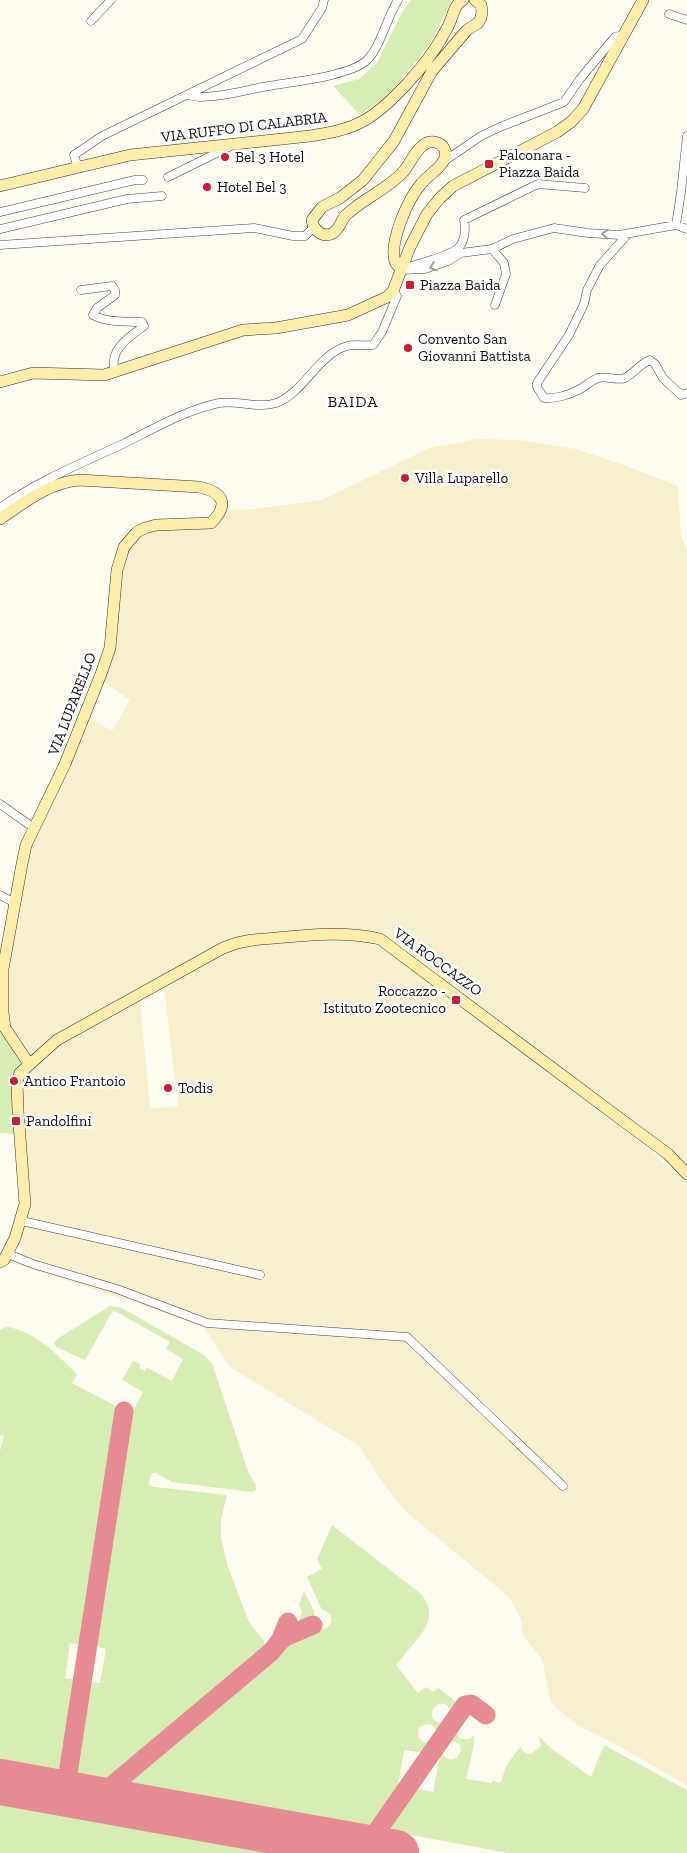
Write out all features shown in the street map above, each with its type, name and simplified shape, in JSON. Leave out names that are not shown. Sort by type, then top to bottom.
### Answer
[{"type":"street","points":[[91,21],[111,0]]},
{"type":"street","points":[[78,168],[74,155],[95,141],[302,39],[322,8],[324,0]]},
{"type":"street","points":[[189,95],[199,97],[233,94],[308,80],[354,68],[367,60],[376,45],[391,10],[398,0]]},
{"type":"street","name":"VIA RUFFO DI CALABRIA","points":[[0,186],[130,155],[338,132],[365,120],[388,102],[410,79],[436,46],[450,22],[453,10],[458,2],[463,0]]},
{"type":"street","points":[[443,162],[446,155],[444,148],[433,142],[421,146],[403,172],[343,218],[333,233],[325,234],[313,228],[312,220],[322,207],[340,198],[370,172],[394,141],[432,71],[467,30],[478,23],[482,11],[481,5],[475,0]]},
{"type":"street","points":[[0,382],[33,372],[104,375],[243,330],[276,328],[348,315],[387,297],[394,292],[410,247],[427,214],[440,198],[453,186],[557,132],[571,122],[582,109],[643,0]]},
{"type":"street","points":[[669,14],[687,20]]},
{"type":"street","points":[[623,35],[615,37],[580,79],[564,102],[481,136],[443,162],[418,188],[401,218],[394,253],[395,263],[402,270],[425,269],[461,254],[492,249],[513,238],[554,228],[619,236],[676,225],[687,229]]},
{"type":"street","points":[[676,225],[687,136]]},
{"type":"street","points":[[168,177],[235,144]]},
{"type":"street","points":[[0,212],[126,182],[144,180]]},
{"type":"street","points":[[402,270],[458,249],[463,239],[464,220],[538,184],[584,188]]},
{"type":"street","points":[[0,230],[127,199],[162,196]]},
{"type":"street","points":[[0,245],[254,228],[293,236],[305,236],[313,228]]},
{"type":"street","points":[[628,234],[606,256],[596,271],[586,290],[584,304],[569,335],[537,387],[544,398],[551,399],[579,390],[594,379],[604,377],[621,379],[644,362],[650,360],[673,388],[681,395],[687,393]]},
{"type":"street","points":[[492,249],[504,263],[506,274],[495,305]]},
{"type":"street","points":[[81,290],[112,286],[115,290],[115,295],[97,308],[93,315],[100,319],[142,322],[144,326],[116,350],[112,364],[115,372]]},
{"type":"street","points":[[0,508],[43,481],[175,418],[220,403],[261,405],[276,403],[290,395],[330,356],[347,346],[373,345],[391,313],[397,296],[394,292]]},
{"type":"street","name":"VIA LUPARELLO","points":[[0,518],[50,486],[79,480],[199,488],[212,490],[218,494],[221,500],[221,509],[211,523],[156,525],[137,532],[124,547],[117,570],[110,648],[65,764],[26,845],[15,903],[3,969],[3,1013],[5,1028],[29,1064]]},
{"type":"street","points":[[0,804],[34,828]]},
{"type":"street","points":[[0,895],[15,903]]},
{"type":"street","name":"VIA ROCCAZZO","points":[[4,1258],[22,1221],[26,1204],[19,1136],[17,1082],[20,1072],[57,1040],[217,952],[237,942],[252,940],[344,934],[365,935],[380,939],[668,1154],[687,1174]]},
{"type":"street","points":[[22,1221],[260,1275]]},
{"type":"street","points":[[4,1258],[33,1264],[116,1290],[207,1323],[407,1337],[563,1486]]},
{"type":"shaded area","points":[[478,439],[518,440],[576,449],[678,486],[681,535],[687,551],[687,1171],[633,1124],[398,944],[386,937],[366,930],[227,940],[55,1036],[30,1057],[8,1026],[8,965],[28,847],[88,717],[112,731],[130,700],[102,681],[114,638],[122,574],[129,549],[140,537],[158,529],[217,524],[226,510],[254,509],[322,500],[429,448]]},
{"type":"shaded area","points":[[340,940],[364,942],[382,948],[644,1145],[687,1183],[687,1785],[608,1740],[578,1726],[551,1703],[542,1659],[523,1635],[521,1619],[509,1597],[405,1511],[382,1482],[359,1446],[230,1367],[203,1327],[134,1302],[8,1262],[12,1258],[19,1260],[23,1249],[17,1243],[22,1241],[23,1237],[20,1231],[23,1226],[27,1226],[25,1216],[21,1094],[23,1075],[28,1074],[28,1070],[62,1040],[140,1000],[150,1109],[178,1106],[164,988],[226,951],[243,946]]},
{"type":"green space","points":[[411,0],[452,0],[431,42],[414,64],[385,98],[360,115],[333,86],[359,79],[377,63],[402,12]]},
{"type":"green space","points":[[0,1013],[21,1058],[16,1134],[0,1133]]},
{"type":"green space","points":[[110,1306],[122,1308],[204,1355],[212,1363],[249,1474],[256,1485],[256,1490],[252,1492],[172,1482],[156,1473],[152,1473],[149,1483],[150,1486],[155,1487],[227,1495],[221,1519],[221,1538],[228,1567],[249,1622],[264,1641],[266,1649],[117,1780],[109,1782],[77,1777],[74,1768],[88,1682],[100,1683],[106,1649],[98,1647],[94,1643],[128,1420],[143,1392],[122,1380],[133,1361],[140,1364],[139,1368],[145,1371],[146,1367],[172,1381],[183,1359],[166,1349],[170,1342],[115,1311],[112,1312],[85,1360],[56,1347],[54,1343],[57,1339]]},
{"type":"green space","points":[[7,1327],[27,1333],[45,1345],[77,1375],[72,1383],[114,1405],[118,1414],[84,1640],[79,1644],[70,1643],[65,1678],[77,1680],[63,1769],[57,1773],[0,1763],[0,1451],[4,1436],[0,1435],[0,1330]]},
{"type":"green space","points":[[332,1525],[421,1594],[429,1609],[427,1623],[420,1636],[396,1665],[418,1693],[426,1687],[433,1692],[438,1688],[458,1703],[452,1713],[448,1706],[443,1704],[434,1708],[432,1718],[436,1722],[444,1723],[438,1733],[430,1724],[419,1728],[418,1734],[420,1739],[431,1743],[424,1753],[404,1750],[398,1786],[401,1786],[384,1812],[374,1822],[360,1827],[132,1785],[130,1783],[131,1780],[268,1662],[289,1641],[317,1628],[325,1629],[328,1627],[331,1621],[330,1615],[322,1610],[307,1577],[322,1569],[317,1559]]},
{"type":"green space","points":[[304,1591],[315,1613],[312,1619],[298,1626],[302,1611],[299,1605]]},
{"type":"green space","points":[[455,1730],[461,1739],[470,1739],[474,1735],[474,1745],[466,1779],[492,1783],[493,1780],[498,1783],[501,1782],[506,1766],[520,1747],[526,1754],[531,1754],[541,1746],[539,1737],[553,1750],[591,1777],[604,1745],[687,1790],[687,1853],[508,1853],[395,1832],[392,1827],[394,1819],[415,1789],[433,1792],[440,1757],[438,1756],[441,1751],[447,1759],[455,1759],[460,1753],[459,1743],[449,1740]]},
{"type":"green space","points":[[0,1802],[285,1853],[0,1853]]},
{"type":"taxiway","points":[[65,1793],[124,1411]]},
{"type":"taxiway","points":[[96,1799],[271,1652],[280,1641],[288,1622]]},
{"type":"taxiway","points":[[280,1641],[313,1625]]},
{"type":"taxiway","points":[[366,1847],[465,1705],[471,1704],[486,1715]]},
{"type":"runway","points":[[0,1782],[396,1853]]},
{"type":"place","name":"Bel 3 Hotel","points":[[225,157]]},
{"type":"place","name":"Falconara - Piazza Baida","points":[[489,164]]},
{"type":"place","name":"Hotel Bel 3","points":[[207,187]]},
{"type":"place","name":"Piazza Baida","points":[[410,285]]},
{"type":"place","name":"Convento San Giovanni Battista","points":[[408,348]]},
{"type":"place","name":"Villa Luparello","points":[[405,478]]},
{"type":"place","name":"Roccazzo - Istituto Zootecnico","points":[[456,1000]]},
{"type":"place","name":"Antico Frantoio","points":[[14,1081]]},
{"type":"place","name":"Todis","points":[[168,1088]]},
{"type":"place","name":"Pandolfini","points":[[16,1121]]},
{"type":"district","name":"BAIDA","points":[[353,401]]}]
